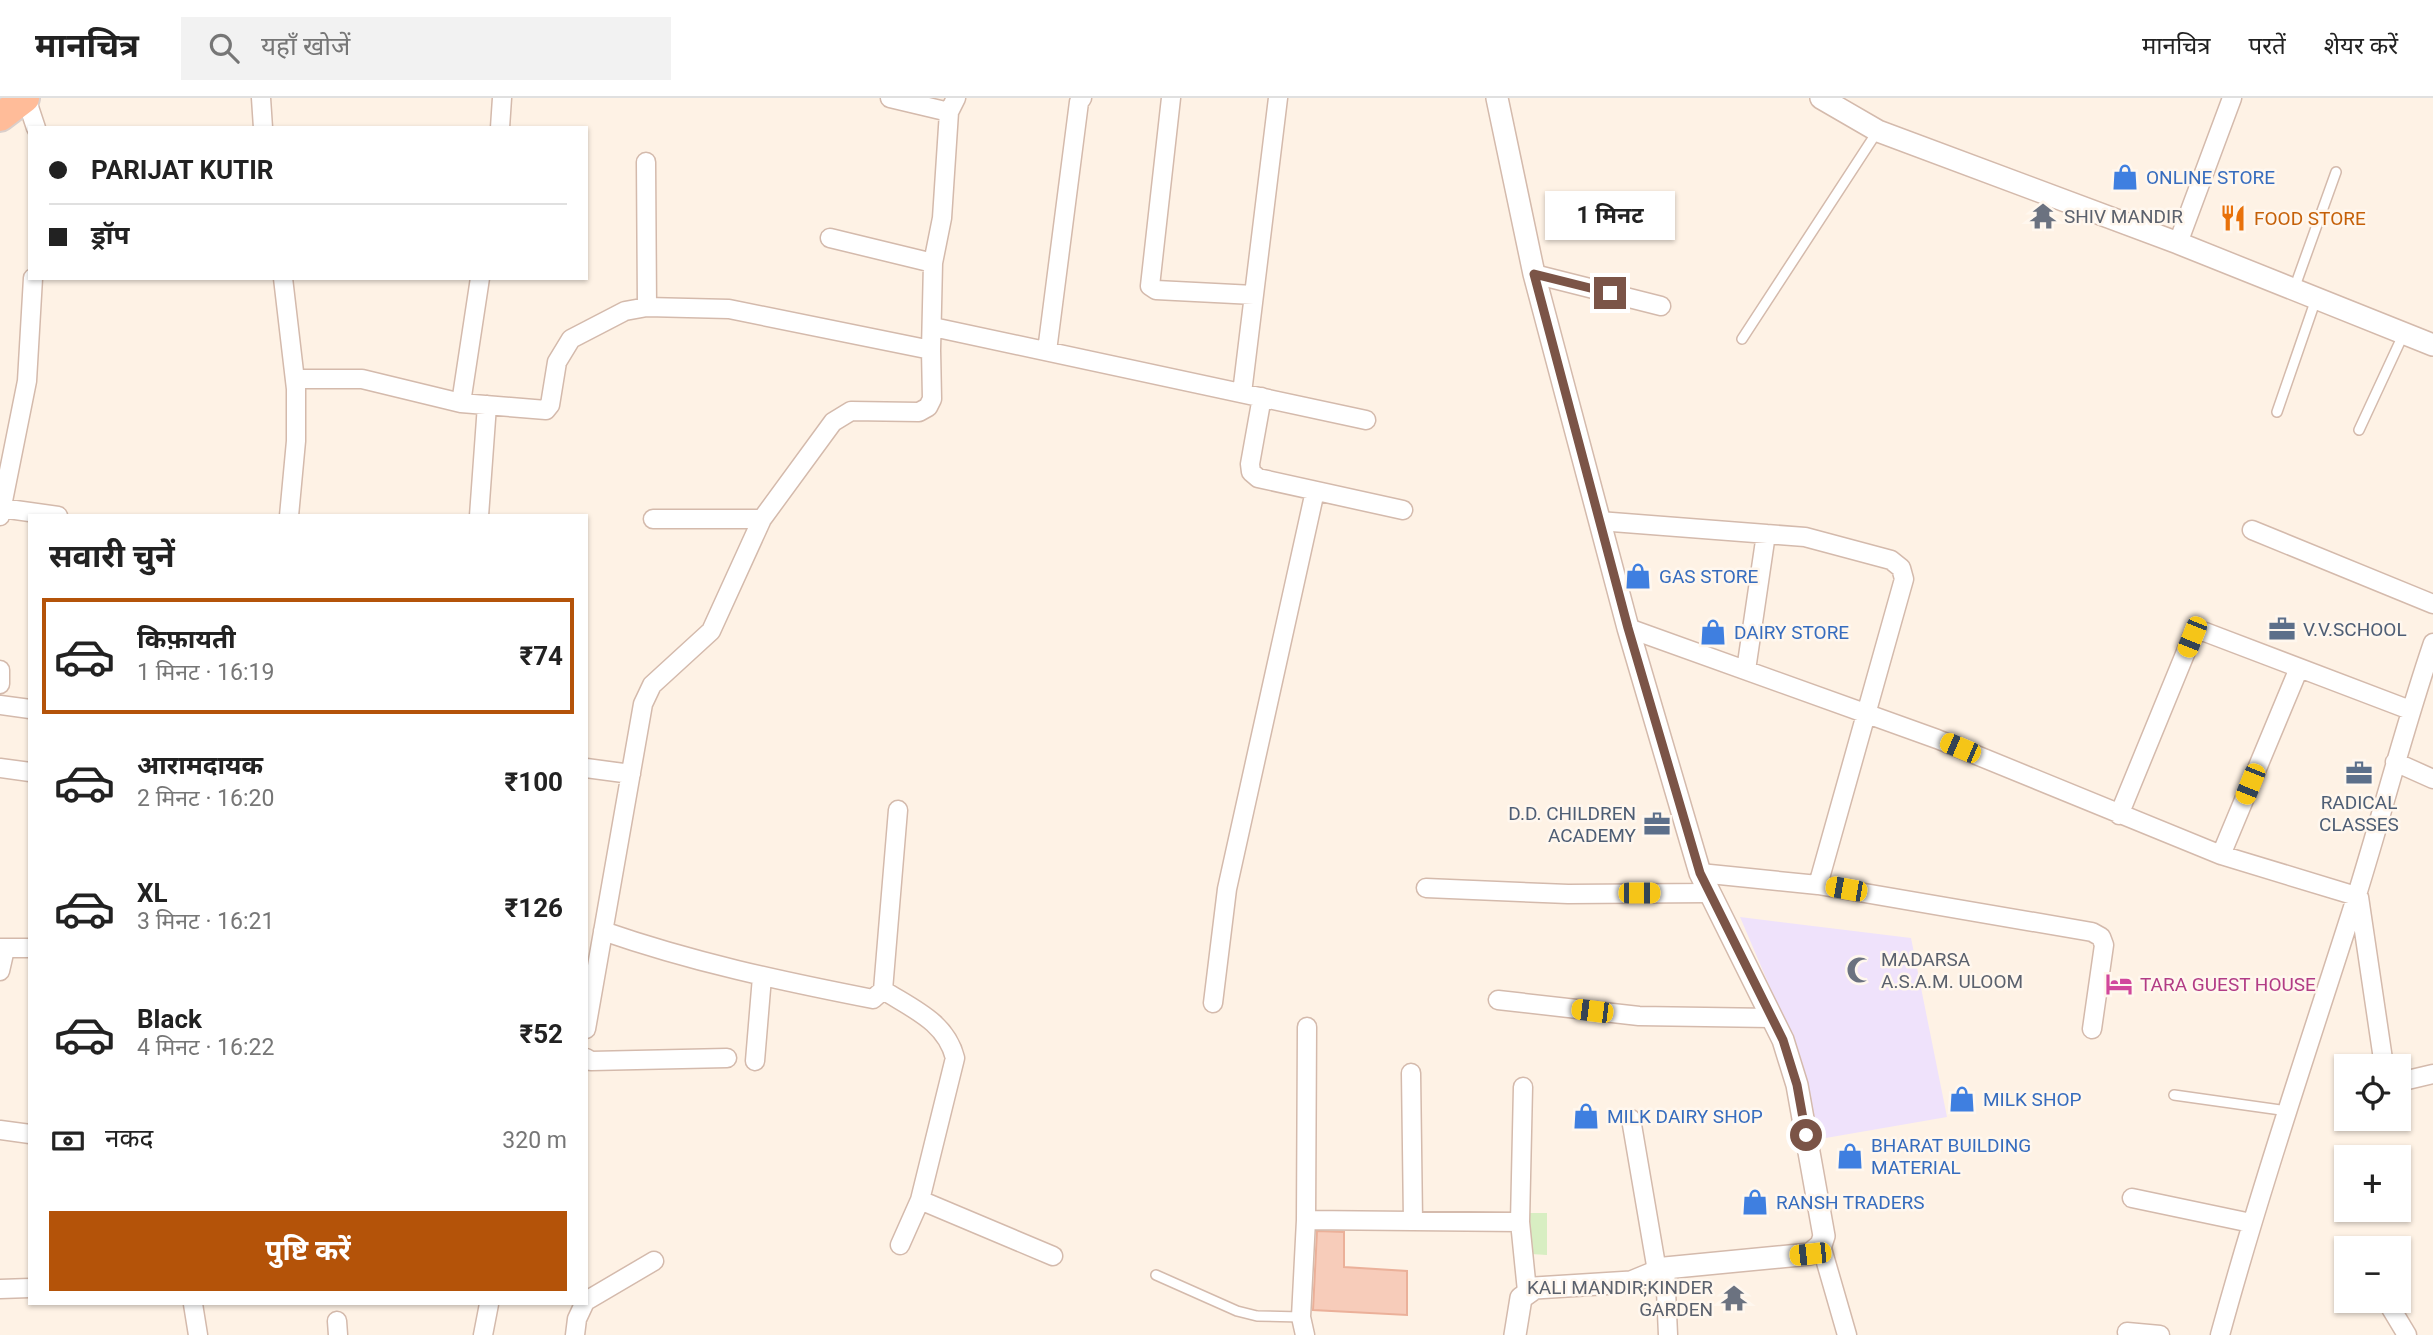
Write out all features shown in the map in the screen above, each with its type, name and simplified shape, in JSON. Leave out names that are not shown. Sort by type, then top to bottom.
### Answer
[{"type":"highway","points":[[0,117],[26,98]]},
{"type":"street","points":[[26,98],[35,126]]},
{"type":"street","points":[[261,98],[263,126]]},
{"type":"street","points":[[500,126],[502,98]]},
{"type":"street","points":[[588,1017],[643,704],[652,685],[711,631],[762,519],[841,415],[851,411],[919,411],[928,407],[932,398],[933,263],[942,218],[953,105],[890,98]]},
{"type":"street","points":[[1047,351],[1079,102],[1082,98]]},
{"type":"street","points":[[1171,98],[1150,286],[1156,290],[1254,295]]},
{"type":"street","points":[[1242,393],[1278,98]]},
{"type":"street","points":[[1497,98],[1534,274],[1628,628],[1704,883],[1783,1040],[1797,1085],[1824,1236],[1821,1245],[1810,1254],[1661,1270],[1640,1280],[1535,1288],[1527,1291],[1521,1298],[1514,1335]]},
{"type":"street","points":[[1821,98],[1845,104],[1878,131],[2178,243],[2433,345]]},
{"type":"street","points":[[2178,243],[2232,98]]},
{"type":"street","points":[[646,162],[647,307]]},
{"type":"street","points":[[830,238],[933,263]]},
{"type":"street","points":[[1534,274],[1661,306]]},
{"type":"street","points":[[30,514],[1,512],[27,381],[33,280]]},
{"type":"street","points":[[283,280],[295,379],[296,441],[289,514]]},
{"type":"street","points":[[461,403],[480,280]]},
{"type":"street","points":[[295,379],[362,379],[461,403],[546,411],[551,405],[557,362],[571,339],[625,310],[647,307],[729,309],[931,350]]},
{"type":"street","points":[[933,327],[1366,420]]},
{"type":"street","points":[[1262,397],[1250,464],[1251,472],[1258,478],[1403,510]]},
{"type":"street","points":[[478,514],[487,405]]},
{"type":"street","points":[[1213,1003],[1227,889],[1315,491]]},
{"type":"street","points":[[653,519],[762,519]]},
{"type":"street","points":[[1599,521],[1805,537],[1891,560],[1901,568],[1904,579],[1818,885]]},
{"type":"street","points":[[2252,530],[2433,604]]},
{"type":"street","points":[[1746,670],[1766,534]]},
{"type":"street","points":[[1628,628],[1937,739],[2221,855],[2357,893]]},
{"type":"street","points":[[2119,815],[2192,637],[2197,632],[2205,632],[2410,710]]},
{"type":"street","points":[[2220,1335],[2251,1223],[2357,893],[2410,710],[2433,643]]},
{"type":"street","points":[[2221,855],[2299,668]]},
{"type":"street","points":[[0,670],[0,684]]},
{"type":"street","points":[[0,705],[28,709]]},
{"type":"street","points":[[2395,762],[2433,779]]},
{"type":"street","points":[[0,768],[28,772]]},
{"type":"street","points":[[588,768],[631,774]]},
{"type":"street","points":[[603,931],[672,955],[762,977],[873,999],[883,990],[898,810]]},
{"type":"street","points":[[1426,888],[1568,894],[1704,883],[1818,885],[2092,932],[2101,937],[2104,945],[2092,1030]]},
{"type":"street","points":[[2357,893],[2382,1054]]},
{"type":"street","points":[[0,971],[2,948],[28,948]]},
{"type":"street","points":[[755,1061],[762,977]]},
{"type":"street","points":[[883,990],[936,1024],[948,1039],[955,1058],[920,1200],[900,1245]]},
{"type":"street","points":[[1498,1000],[1639,1016],[1771,1018]]},
{"type":"street","points":[[1305,1335],[1301,1317],[1306,1220],[1307,1027]]},
{"type":"street","points":[[588,1059],[727,1058]]},
{"type":"street","points":[[1412,1073],[1413,1221]]},
{"type":"street","points":[[2411,1079],[2433,1074]]},
{"type":"street","points":[[1523,1087],[1520,1222],[1527,1291]]},
{"type":"street","points":[[1631,1119],[1661,1270],[1668,1335]]},
{"type":"street","points":[[0,1130],[28,1134]]},
{"type":"street","points":[[2132,1198],[2251,1223]]},
{"type":"street","points":[[920,1200],[1053,1256]]},
{"type":"street","points":[[1306,1220],[1520,1222]]},
{"type":"street","points":[[1821,1245],[1847,1335]]},
{"type":"street","points":[[588,1300],[654,1261]]},
{"type":"street","points":[[0,1289],[28,1288]]},
{"type":"street","points":[[193,1305],[198,1335]]},
{"type":"street","points":[[483,1335],[489,1305]]},
{"type":"street","points":[[575,1335],[584,1305]]},
{"type":"street","points":[[2394,1313],[2407,1335]]},
{"type":"street","points":[[2127,1332],[2160,1335]]},
{"type":"lane","points":[[1742,339],[1878,131]]},
{"type":"lane","points":[[2294,290],[2336,172]]},
{"type":"lane","points":[[2277,411],[2316,299]]},
{"type":"lane","points":[[2360,430],[2404,333]]},
{"type":"lane","points":[[2175,1095],[2288,1111]]},
{"type":"lane","points":[[1156,1275],[1237,1311],[1257,1316],[1301,1317]]},
{"type":"shaded area","name":"MADARSA A.S.A.M. ULOOM","points":[[1740,917],[1911,938],[1947,1117],[1820,1139],[1772,992]]},
{"type":"green space","points":[[1529,1213],[1547,1213],[1547,1255],[1531,1254]]},
{"type":"building","points":[[1317,1231],[1344,1232],[1344,1267],[1407,1271],[1407,1315],[1313,1310]]},
{"type":"place","name":"ONLINE STORE","points":[[2125,177]]},
{"type":"place","name":"SHIV MANDIR","points":[[2043,216]]},
{"type":"place","name":"FOOD STORE","points":[[2233,218]]},
{"type":"place","name":"GAS STORE","points":[[1638,576]]},
{"type":"place","name":"V.V.SCHOOL","points":[[2282,629]]},
{"type":"place","name":"DAIRY STORE","points":[[1713,632]]},
{"type":"place","name":"RADICAL CLASSES","points":[[2359,773]]},
{"type":"place","name":"D.D. CHILDREN ACADEMY","points":[[1657,824]]},
{"type":"place","name":"MADARSA A.S.A.M. ULOOM","points":[[1860,970]]},
{"type":"place","name":"TARA GUEST HOUSE","points":[[2119,984]]},
{"type":"place","name":"MILK SHOP","points":[[1962,1099]]},
{"type":"place","name":"MILK DAIRY SHOP","points":[[1586,1116]]},
{"type":"place","name":"BHARAT BUILDING MATERIAL","points":[[1850,1156]]},
{"type":"place","name":"RANSH TRADERS","points":[[1755,1202]]},
{"type":"place","name":"KALI MANDIR;KINDER GARDEN","points":[[1734,1298]]},
{"type":"route","points":[[1610,293],[1534,274],[1628,628],[1700,873],[1783,1040],[1797,1085],[1806,1135]]}]
